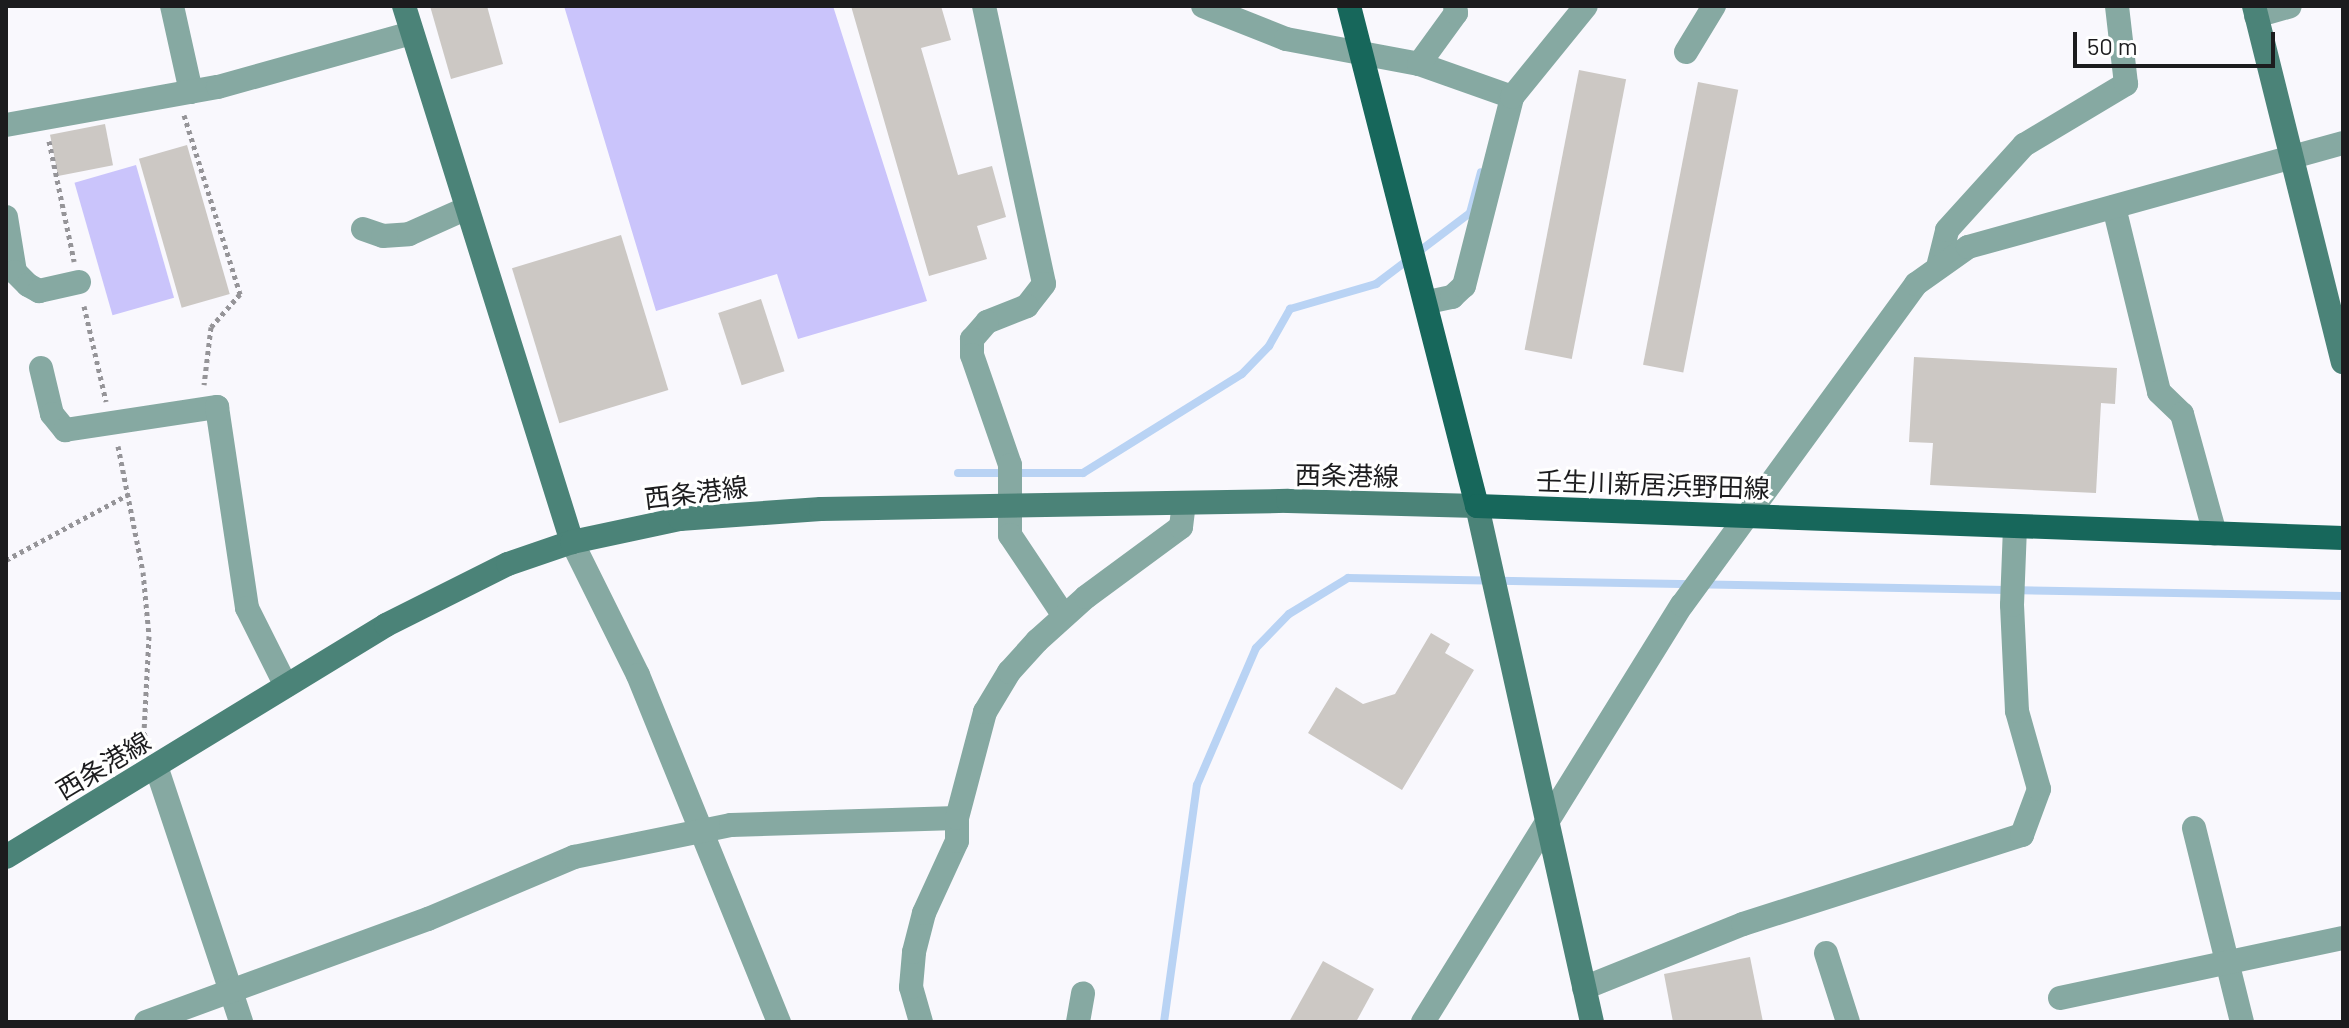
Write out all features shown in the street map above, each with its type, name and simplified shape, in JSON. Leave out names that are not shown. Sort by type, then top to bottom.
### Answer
[{"type":"main road","points":[[404,6],[465,209],[559,487],[572,542]]},
{"type":"main road","points":[[1349,6],[1428,302],[1477,506],[1592,1022]]},
{"type":"main road","points":[[2255,11],[2343,362]]},
{"type":"main road","name":"西条港線","points":[[6,857],[286,686],[451,591],[572,542],[734,513],[1184,504],[1477,506]]},
{"type":"main road","name":"壬生川新居浜野田線","points":[[1477,506],[2343,538]]},
{"type":"street","points":[[172,6],[184,93]]},
{"type":"street","points":[[984,6],[1044,273],[1038,297],[987,322],[972,339],[977,371],[1010,465],[1010,535],[1064,616]]},
{"type":"street","points":[[1203,6],[1286,39],[1419,64],[1512,97]]},
{"type":"street","points":[[1419,64],[1456,13],[1455,6]]},
{"type":"street","points":[[1428,302],[1452,297],[1464,286],[1512,97],[1586,6]]},
{"type":"street","points":[[1686,52],[1714,6]]},
{"type":"street","points":[[1939,263],[1947,230],[2024,145],[2126,84],[2117,6]]},
{"type":"street","points":[[2255,11],[2290,6]]},
{"type":"street","points":[[6,125],[184,93],[412,33]]},
{"type":"street","points":[[1423,1022],[1742,516],[1893,308],[1939,263],[1968,247],[2343,143]]},
{"type":"street","points":[[2114,207],[2159,392],[2182,414],[2215,534]]},
{"type":"street","points":[[363,229],[383,236],[409,234],[465,209]]},
{"type":"street","points":[[6,217],[15,272],[28,285],[39,291],[79,282]]},
{"type":"street","points":[[41,368],[52,414],[65,430],[217,407],[247,608],[286,686]]},
{"type":"street","points":[[921,1022],[911,987],[914,952],[924,913],[957,841],[957,818],[985,712],[1009,672],[1064,616],[1181,527],[1184,504]]},
{"type":"street","points":[[1584,988],[1743,924],[2022,835],[2039,789],[2017,711],[2012,605],[2015,527]]},
{"type":"street","points":[[572,542],[638,675],[779,1022]]},
{"type":"street","points":[[156,766],[241,1022]]},
{"type":"street","points":[[146,1022],[428,919],[552,864],[763,822],[957,818]]},
{"type":"street","points":[[2194,828],[2230,963],[2242,1022]]},
{"type":"street","points":[[2060,998],[2343,938]]},
{"type":"street","points":[[1826,953],[1848,1022]]},
{"type":"street","points":[[1078,1022],[1083,993]]},
{"type":"path","points":[[184,93],[240,294],[211,327],[198,410]]},
{"type":"path","points":[[6,560],[131,493]]},
{"type":"shaded area","points":[[564,6],[833,6],[927,301],[798,339],[777,274],[656,311]]},
{"type":"shaded area","points":[[136,165],[174,298],[113,315],[74,183]]},
{"type":"building","points":[[430,6],[487,6],[503,64],[451,79]]},
{"type":"building","points":[[851,6],[941,6],[951,40],[921,48],[958,175],[992,166],[1006,217],[977,226],[987,259],[929,276]]},
{"type":"building","points":[[1579,70],[1626,79],[1572,359],[1525,350]]},
{"type":"building","points":[[1698,82],[1738,90],[1683,373],[1643,365]]},
{"type":"building","points":[[105,124],[113,165],[58,176],[50,135]]},
{"type":"building","points":[[187,145],[230,294],[182,308],[139,159]]},
{"type":"building","points":[[621,235],[668,390],[559,423],[512,268]]},
{"type":"building","points":[[761,299],[784,371],[742,385],[718,313]]},
{"type":"building","points":[[1914,357],[2117,368],[2115,404],[2101,403],[2096,493],[1930,485],[1933,443],[1909,442]]},
{"type":"building","points":[[1431,633],[1450,644],[1445,653],[1474,670],[1402,790],[1308,733],[1336,687],[1363,704],[1395,694]]},
{"type":"building","points":[[1750,957],[1763,1022],[1673,1022],[1664,974]]},
{"type":"building","points":[[1323,961],[1374,989],[1356,1022],[1289,1022]]},
{"type":"waterway","points":[[958,473],[1083,473],[1242,374],[1269,346],[1290,309],[1376,284],[1470,213],[1481,172]]},
{"type":"waterway","points":[[1164,1022],[1197,785],[1256,648],[1289,614],[1348,578],[2343,596]]}]
